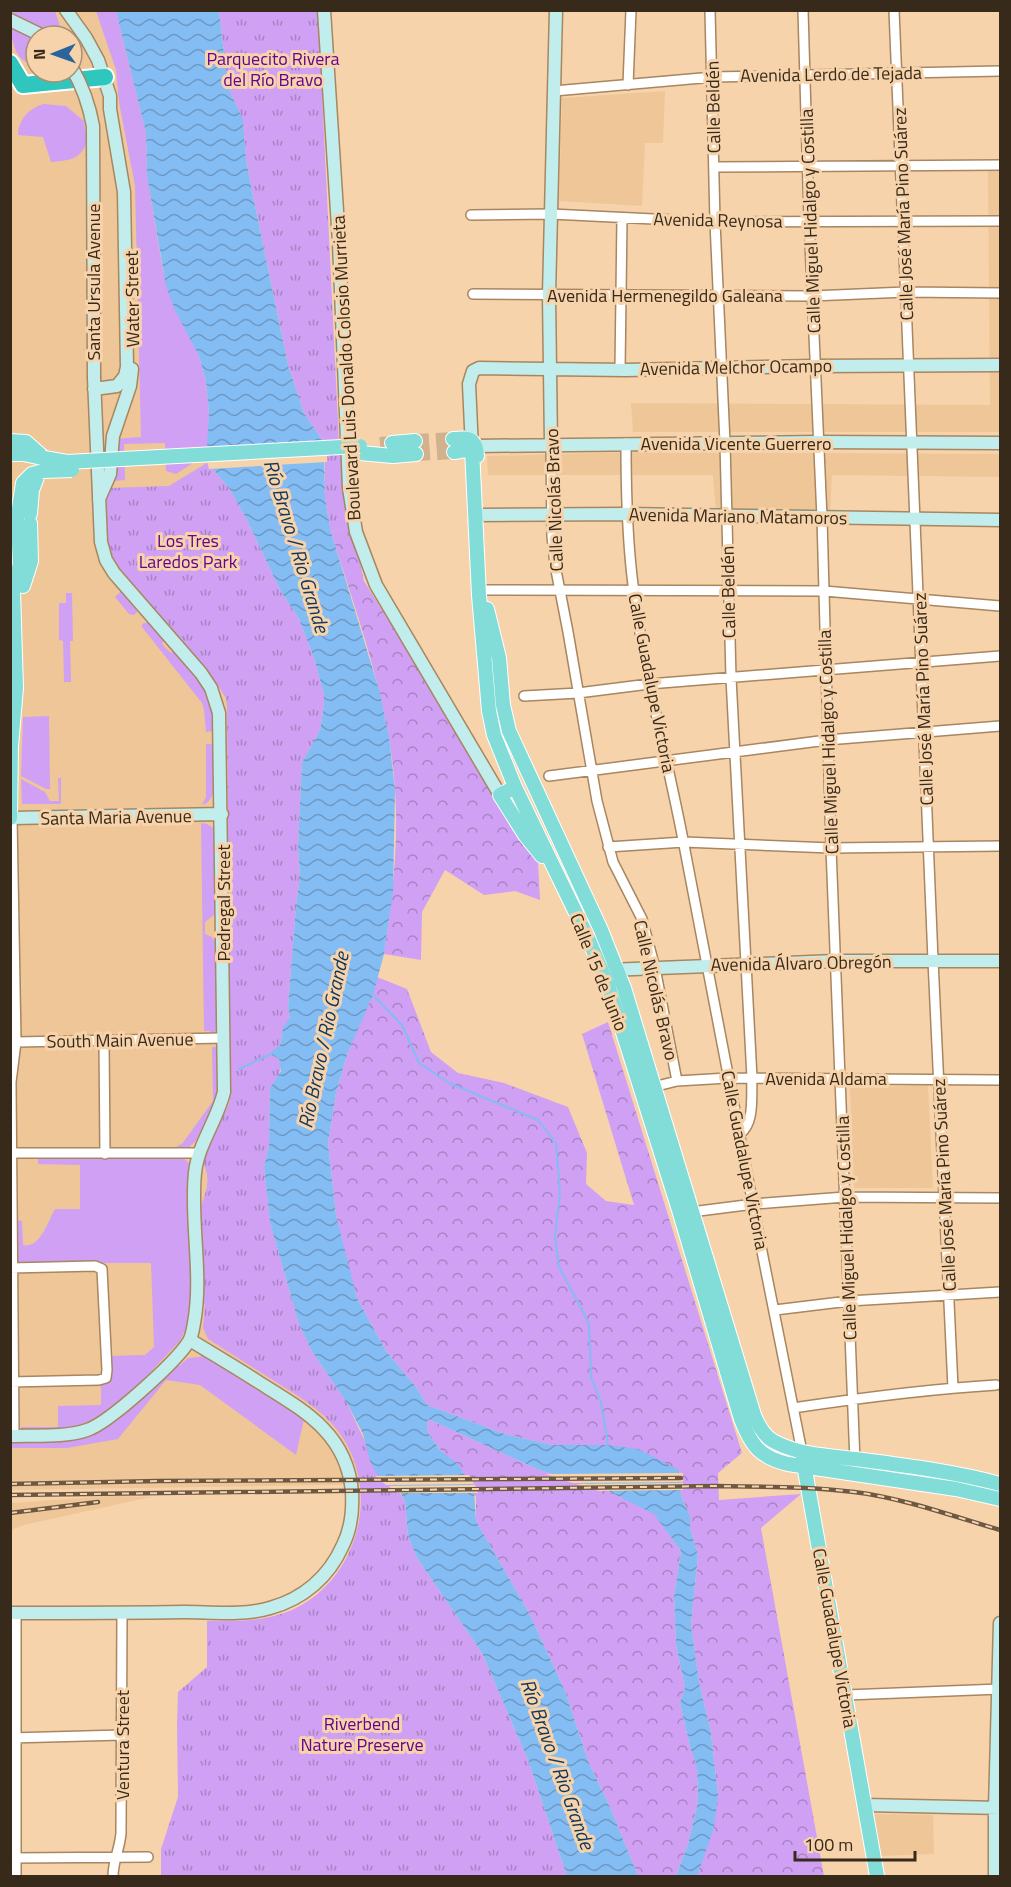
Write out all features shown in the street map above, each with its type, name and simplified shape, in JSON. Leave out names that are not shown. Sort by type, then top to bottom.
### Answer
[{"type":"highway","points":[[10,63],[23,85],[105,77]]},
{"type":"main road","name":"Water Street","points":[[66,10],[86,38],[105,77],[110,96],[124,192],[127,367],[125,376],[117,386],[94,383]]},
{"type":"main road","name":"Boulevard Luis Donaldo Colosio Murrieta","points":[[324,10],[339,242],[349,488],[356,532],[376,585],[500,795]]},
{"type":"main road","name":"Calle Nicolás Bravo","points":[[551,444],[549,295],[556,10]]},
{"type":"main road","points":[[10,20],[24,27]]},
{"type":"main road","name":"Santa Ursula Avenue","points":[[81,84],[93,126],[94,383],[101,481],[98,500]]},
{"type":"main road","name":"Water Street","points":[[101,481],[110,474],[112,436],[130,386],[133,359],[129,181],[116,105],[110,96]]},
{"type":"main road","name":"Avenida Melchor Ocampo","points":[[473,371],[478,368],[620,370],[909,364],[1000,365]]},
{"type":"main road","name":"Calle 15 de Junio","points":[[473,371],[469,384],[489,711],[498,747],[555,871],[610,969],[642,1088],[707,1284],[757,1422],[769,1438],[802,1452],[943,1470],[1000,1484]]},
{"type":"main road","points":[[10,441],[26,442],[42,467]]},
{"type":"main road","name":"Avenida Vicente Guerrero","points":[[473,445],[1000,443]]},
{"type":"main road","points":[[10,461],[42,467],[360,450],[386,444],[415,448],[393,456],[360,450]]},
{"type":"main road","points":[[453,445],[473,445]]},
{"type":"main road","points":[[10,448],[24,448],[42,467]]},
{"type":"main road","points":[[10,454],[24,454],[42,467]]},
{"type":"main road","points":[[11,818],[11,746],[16,688],[13,591],[20,564],[24,519],[22,483],[42,467]]},
{"type":"main road","name":"Pedregal Street","points":[[98,500],[101,542],[106,560],[120,580],[201,673],[216,701],[219,713],[224,1092],[221,1106],[199,1153],[195,1174],[196,1294],[190,1340]]},
{"type":"main road","name":"Avenida Mariano Matamoros","points":[[478,515],[626,514],[1000,520]]},
{"type":"main road","name":"Calle 15 de Junio","points":[[482,593],[499,658],[503,705],[509,731],[590,906],[610,969],[653,1087],[691,1212],[741,1419],[750,1440],[759,1451],[768,1457],[805,1468],[856,1474],[1000,1499]]},
{"type":"main road","points":[[515,788],[500,795],[525,835],[555,871],[590,906]]},
{"type":"main road","name":"Santa Maria Avenue","points":[[11,818],[222,814]]},
{"type":"main road","name":"Avenida Álvaro Obregón","points":[[610,969],[836,961],[1000,961]]},
{"type":"main road","points":[[12,1436],[72,1434],[109,1419],[190,1340],[316,1420],[339,1447],[348,1471],[353,1500],[351,1519],[343,1546],[324,1576],[307,1592],[268,1609],[245,1612],[13,1613]]},
{"type":"main road","name":"Calle Guadalupe Victoria","points":[[802,1452],[877,1876]]},
{"type":"main road","points":[[995,1876],[1000,1623]]},
{"type":"main road","points":[[865,1805],[998,1808]]},
{"type":"street","points":[[628,85],[631,10]]},
{"type":"street","name":"Calle Beldén","points":[[710,10],[731,678],[752,1078],[750,1115],[747,1128],[740,1134]]},
{"type":"street","name":"Calle Miguel Hidalgo y Costilla","points":[[803,10],[809,220],[822,518],[831,848],[856,1474]]},
{"type":"street","name":"Calle José María Pino Suárez","points":[[894,10],[928,847],[953,1388]]},
{"type":"street","name":"Avenida Lerdo de Tejada","points":[[554,91],[713,77],[1000,71]]},
{"type":"street","points":[[714,167],[1000,165]]},
{"type":"street","name":"Avenida Reynosa","points":[[471,215],[551,214],[715,222],[1000,221]]},
{"type":"street","points":[[620,370],[622,218]]},
{"type":"street","name":"Avenida Hermenegildo Galeana","points":[[473,294],[812,296],[906,292],[1000,293]]},
{"type":"street","name":"Calle Guadalupe Victoria","points":[[626,443],[626,514],[634,592],[649,684],[684,842],[802,1452]]},
{"type":"street","name":"Calle Nicolás Bravo","points":[[551,444],[555,565],[591,770],[608,847],[621,881],[642,919],[655,968],[677,1081]]},
{"type":"street","points":[[482,593],[559,590],[824,591],[1000,606]]},
{"type":"street","points":[[524,696],[1000,656]]},
{"type":"street","points":[[549,776],[828,740],[1000,726]]},
{"type":"street","points":[[11,818],[16,1042],[11,1082],[12,1436]]},
{"type":"street","points":[[608,847],[684,842],[831,848],[1000,846]]},
{"type":"street","name":"South Main Avenue","points":[[16,1042],[224,1038]]},
{"type":"street","points":[[104,1041],[105,1154]]},
{"type":"street","name":"Avenida Aldama","points":[[653,1087],[677,1081],[728,1078],[1000,1080]]},
{"type":"street","points":[[11,1153],[199,1153]]},
{"type":"street","points":[[691,1212],[754,1204],[845,1197],[1000,1198]]},
{"type":"street","points":[[11,1268],[95,1266],[102,1269],[107,1370],[105,1378],[99,1380],[12,1382]]},
{"type":"street","points":[[775,1310],[849,1301],[1000,1292]]},
{"type":"street","points":[[793,1408],[853,1399],[996,1385]]},
{"type":"street","points":[[13,1613],[13,1858],[16,1876]]},
{"type":"street","name":"Ventura Street","points":[[113,1876],[121,1833],[122,1613]]},
{"type":"street","points":[[846,1695],[999,1689]]},
{"type":"street","points":[[13,1738],[122,1735]]},
{"type":"street","points":[[13,1858],[148,1857]]},
{"type":"shaded area","points":[[116,11],[143,118],[153,210],[163,271],[302,762],[298,887],[264,1167],[270,1223],[287,1285],[311,1350],[392,1484],[11,1490],[10,12]]},
{"type":"shaded area","points":[[665,91],[663,143],[645,143],[642,206],[559,201],[562,98]]},
{"type":"shaded area","points":[[1000,167],[1000,432],[633,432],[631,403],[990,405],[988,168]]},
{"type":"shaded area","points":[[640,452],[1000,454],[1000,477],[832,475],[830,514],[716,514],[713,475],[488,475],[487,456]]},
{"type":"shaded area","points":[[928,1085],[933,1188],[854,1188],[850,1088]]},
{"type":"shaded area","points":[[109,1496],[151,1497],[24,1525],[11,1530],[11,1503]]},
{"type":"shaded area","points":[[873,1814],[933,1815],[934,1854],[879,1856]]},
{"type":"green space","points":[[10,11],[55,11],[59,24],[24,24],[24,60],[17,52],[12,36]]},
{"type":"green space","points":[[96,11],[116,11],[146,133],[147,176],[163,271],[199,356],[206,382],[209,413],[208,453],[176,474],[166,471],[165,443],[124,444],[125,480],[113,481],[115,439],[141,437],[135,186],[119,102],[116,70]]},
{"type":"green space","name":"Parquecito Rivera del Río Bravo","points":[[219,11],[318,11],[339,443],[324,443],[304,413],[288,365],[246,159],[243,121],[228,87]]},
{"type":"green space","points":[[44,104],[66,106],[84,121],[87,143],[77,156],[68,160],[51,162],[43,137],[18,135],[25,115]]},
{"type":"green space","points":[[346,448],[352,525],[331,532],[325,498],[325,449]]},
{"type":"green space","points":[[210,461],[212,468],[229,488],[280,590],[299,619],[314,658],[324,695],[320,730],[302,762],[298,846],[300,877],[288,1006],[290,1014],[280,1045],[271,1054],[279,1059],[281,1067],[279,1075],[270,1088],[269,1145],[264,1167],[270,1223],[299,1324],[311,1350],[347,1403],[366,1444],[405,1501],[408,1536],[417,1558],[482,1653],[528,1760],[567,1876],[161,1876],[161,1849],[178,1797],[178,1692],[207,1667],[207,1621],[271,1617],[292,1610],[315,1596],[333,1578],[347,1556],[357,1531],[361,1506],[359,1480],[352,1454],[331,1423],[317,1409],[208,1339],[203,1328],[205,1304],[202,1304],[199,1223],[207,1174],[203,1158],[207,1143],[230,1100],[226,698],[112,563],[105,535],[104,516],[110,488],[169,486]]},
{"type":"green space","points":[[352,525],[364,581],[538,861],[540,900],[515,891],[484,895],[445,870],[422,912],[421,960],[384,954],[395,851],[395,789],[392,756],[379,691],[331,532]]},
{"type":"green space","points":[[121,591],[136,609],[137,612],[134,615],[129,614],[115,597]]},
{"type":"green space","points":[[66,593],[72,593],[71,682],[64,682],[63,641],[59,640],[59,603],[66,603]]},
{"type":"green space","points":[[148,622],[164,640],[162,644],[171,653],[174,650],[204,686],[213,708],[212,731],[206,732],[202,703],[142,627],[142,624]]},
{"type":"green space","points":[[49,716],[50,789],[46,789],[21,776],[23,717]]},
{"type":"green space","points":[[206,744],[214,747],[215,780],[212,796],[202,805],[206,797]]},
{"type":"green space","points":[[58,778],[61,778],[61,804],[22,804],[21,779],[45,792],[50,801],[59,801]]},
{"type":"green space","points":[[201,823],[215,829],[217,910],[205,922],[205,934],[212,937],[217,945],[218,1030],[210,1034],[210,1031],[204,1031]]},
{"type":"green space","points":[[377,977],[407,989],[431,1052],[458,1073],[504,1083],[568,1107],[587,1153],[586,1184],[606,1201],[634,1205],[582,1034],[608,1022],[742,1453],[718,1473],[719,1500],[801,1494],[761,1528],[824,1876],[697,1876],[718,1795],[711,1733],[699,1682],[691,1625],[698,1555],[690,1528],[690,1516],[681,1496],[679,1470],[608,1445],[552,1445],[505,1434],[427,1405],[416,1387],[386,1351],[357,1298],[336,1215],[328,1143],[336,1093],[348,1052]]},
{"type":"green space","points":[[212,1047],[220,1052],[219,1092],[215,1106],[195,1142],[189,1147],[177,1149],[213,1101]]},
{"type":"green space","points":[[179,1157],[189,1163],[192,1298],[189,1323],[179,1342],[143,1380],[103,1414],[72,1427],[21,1429],[21,1427],[58,1427],[58,1406],[101,1405],[101,1384],[109,1381],[110,1356],[145,1355],[154,1347],[151,1263],[17,1263],[15,1220],[22,1221],[23,1245],[29,1245],[39,1239],[55,1209],[80,1209],[80,1165],[38,1164],[38,1159]]},
{"type":"green space","points":[[202,1355],[304,1419],[296,1455],[200,1385],[166,1380],[118,1439],[67,1448],[11,1448],[11,1441],[94,1433],[118,1418],[177,1364],[179,1366],[188,1358]]},
{"type":"green space","points":[[428,1419],[539,1470],[606,1490],[654,1513],[681,1551],[674,1596],[676,1645],[685,1687],[680,1703],[690,1747],[697,1766],[698,1802],[688,1844],[676,1876],[638,1876],[610,1807],[588,1761],[565,1691],[529,1613],[476,1521],[476,1497],[430,1436],[427,1429]]},
{"type":"water","name":"Río Bravo / Rio Grande","points":[[116,11],[219,11],[228,87],[243,120],[246,159],[288,365],[304,413],[324,443],[325,498],[331,532],[380,693],[389,737],[395,790],[393,891],[384,954],[373,995],[348,1052],[336,1093],[328,1143],[336,1215],[357,1298],[386,1351],[416,1387],[427,1405],[505,1434],[552,1445],[608,1445],[638,1449],[679,1470],[681,1496],[690,1516],[690,1528],[698,1555],[691,1625],[699,1682],[711,1733],[718,1795],[714,1828],[697,1876],[676,1876],[688,1844],[698,1802],[697,1767],[680,1703],[685,1687],[676,1645],[674,1596],[681,1551],[654,1514],[606,1490],[539,1470],[428,1419],[427,1429],[430,1436],[441,1451],[458,1464],[474,1490],[476,1521],[529,1613],[565,1691],[588,1761],[610,1807],[638,1876],[567,1876],[528,1760],[482,1653],[417,1558],[408,1536],[405,1501],[398,1489],[378,1476],[370,1461],[363,1434],[347,1403],[311,1350],[299,1324],[270,1223],[264,1167],[269,1145],[270,1088],[281,1071],[279,1059],[271,1052],[280,1045],[283,1028],[290,1017],[288,1006],[300,877],[298,846],[302,762],[320,730],[324,695],[314,658],[299,619],[280,590],[229,488],[212,468],[207,447],[209,413],[206,382],[199,356],[175,310],[166,286],[147,176],[146,133]]},
{"type":"pier","points":[[204,449],[328,449],[327,462],[209,469]]},
{"type":"pier","points":[[683,1473],[683,1482],[573,1483],[545,1474]]},
{"type":"pier","points":[[469,1475],[474,1484],[386,1485],[375,1476]]},
{"type":"pier","points":[[683,1483],[683,1490],[599,1491],[576,1484]]},
{"type":"pier","points":[[475,1485],[478,1493],[397,1493],[389,1486]]},
{"type":"waterway","points":[[373,995],[402,1025],[419,1063],[449,1083],[538,1120],[556,1143],[560,1194],[555,1236],[559,1267],[589,1323],[591,1377],[601,1402],[608,1445]]},
{"type":"waterway","points":[[239,1069],[271,1054]]},
{"type":"tunnel","points":[[415,441],[453,439]]},
{"type":"tunnel","points":[[380,444],[392,443]]},
{"type":"tunnel","points":[[416,454],[454,452]]},
{"type":"railway","points":[[10,1484],[681,1478]]},
{"type":"railway","points":[[10,1495],[716,1486],[802,1488],[837,1490],[891,1498],[1000,1530]]},
{"type":"railway","points":[[10,1513],[98,1502]]},
{"type":"park label","name":"Los Tres Laredos Park","points":[[188,550]]},
{"type":"park label","name":"Riverbend Nature Preserve","points":[[362,1733]]}]
